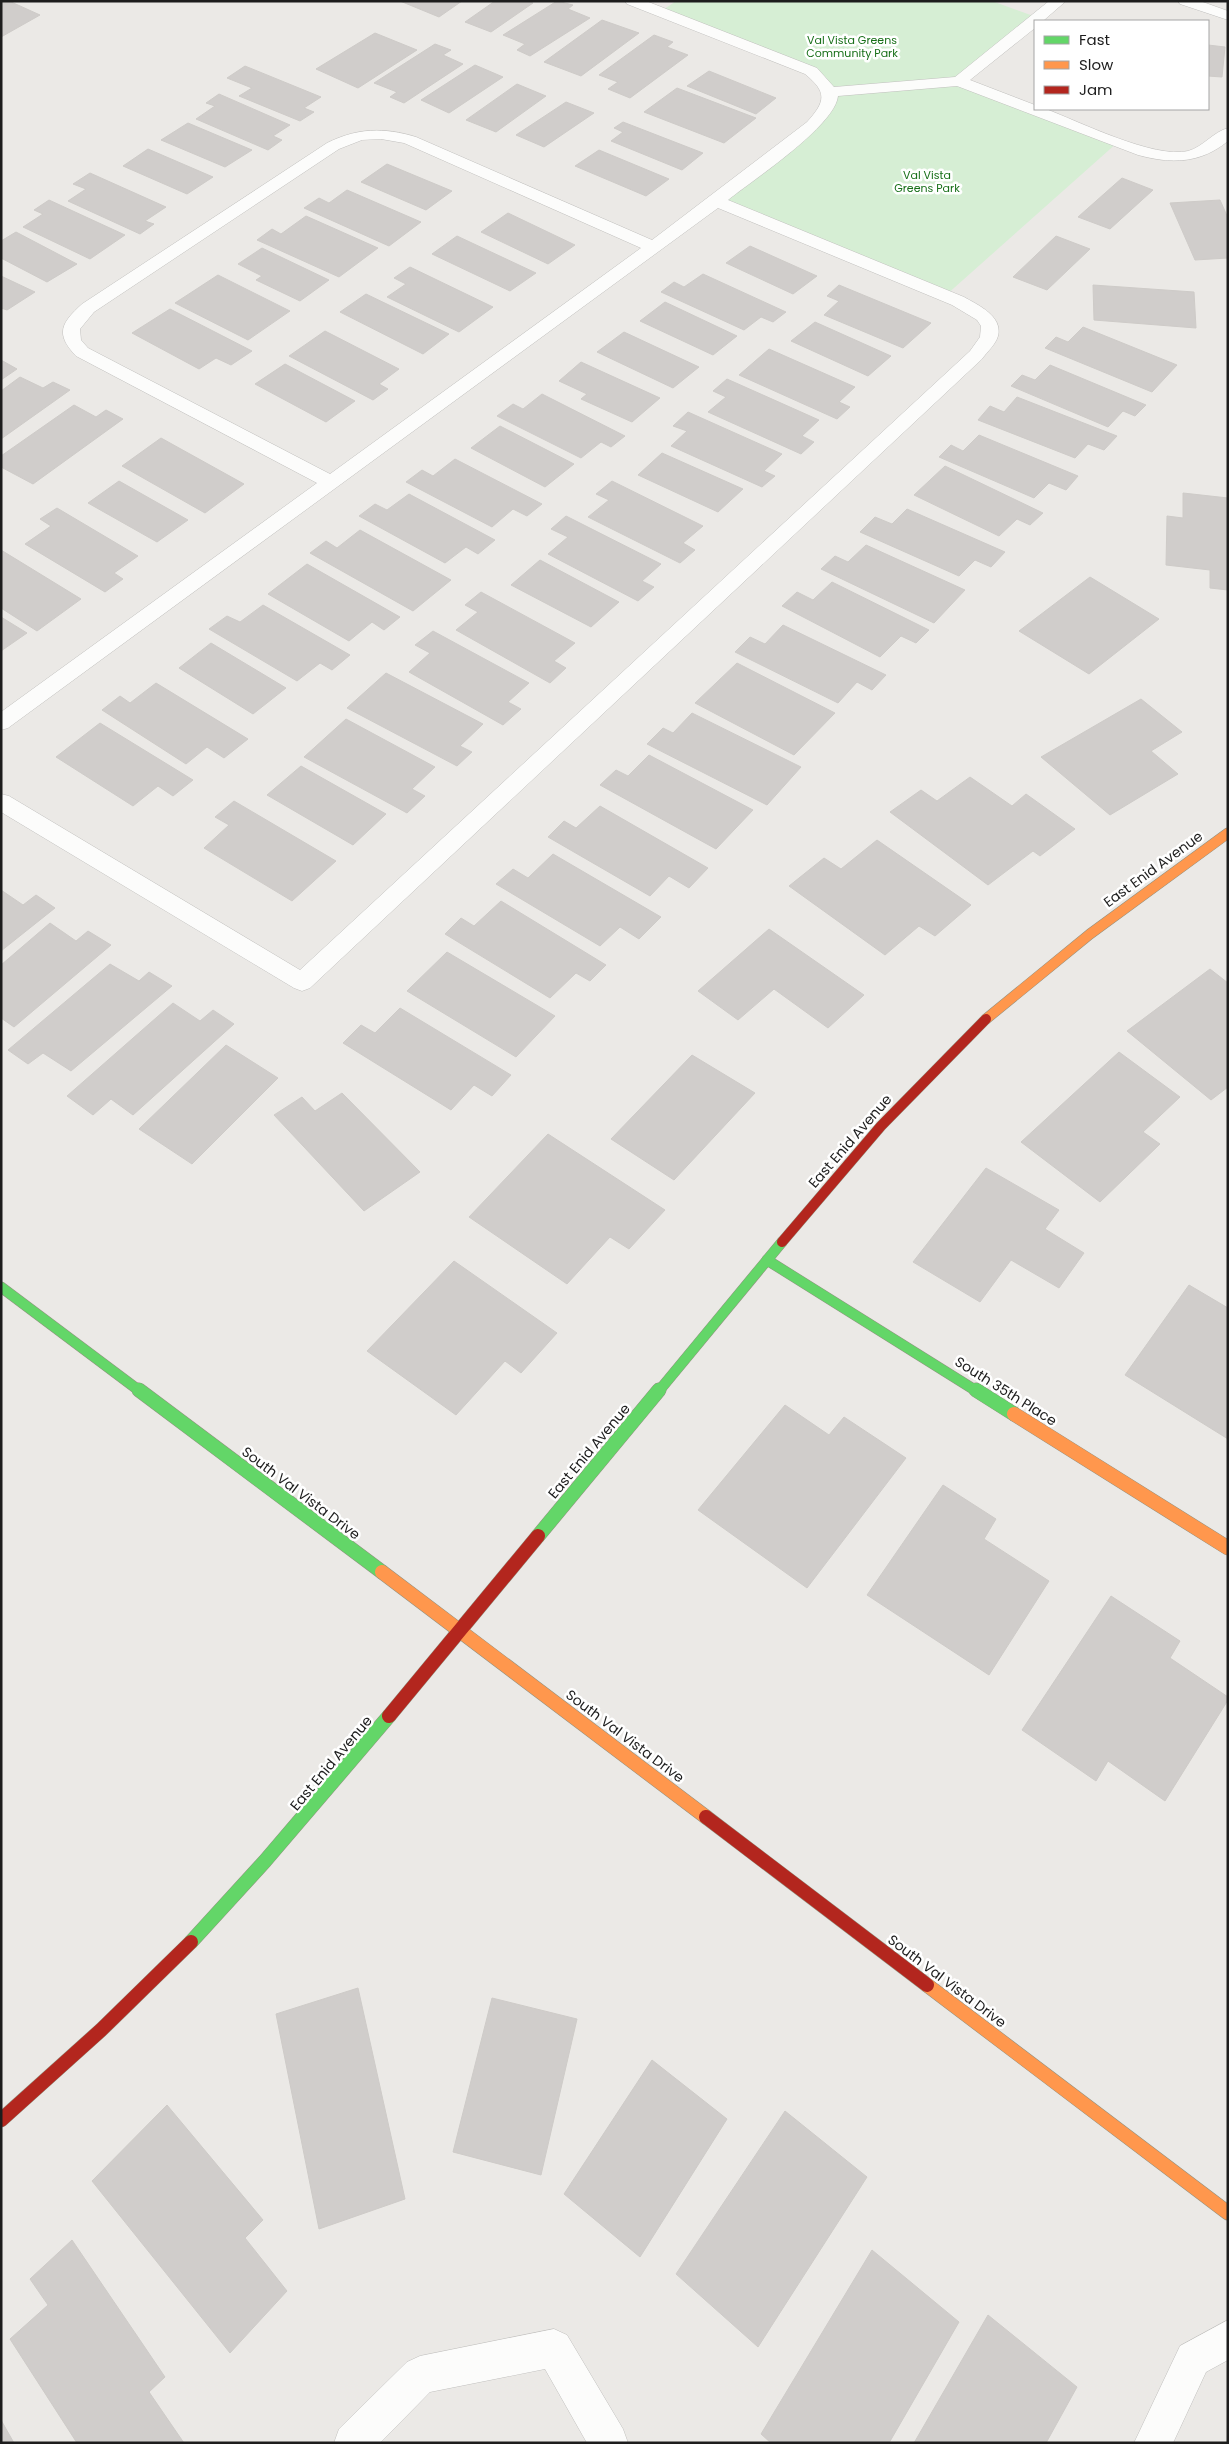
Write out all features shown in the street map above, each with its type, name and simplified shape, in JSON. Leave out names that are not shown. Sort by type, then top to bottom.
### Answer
[{"type":"street","name":"East Enid Avenue","points":[[1,2120],[99,2032],[195,1938],[310,1811],[863,1146],[963,1041],[1014,994],[1069,950],[1228,833]]},
{"type":"street","name":"South 35th Place","points":[[768,1260],[1228,1548]]},
{"type":"street","name":"South Val Vista Drive","points":[[1,1287],[460,1631],[1228,2213]]},
{"type":"street","points":[[1153,2443],[1194,2359],[1228,2339]]},
{"type":"street","points":[[360,2436],[420,2375],[554,2348],[609,2443]]},
{"type":"lane","points":[[1,723],[654,247],[813,125],[825,113],[831,101],[830,92],[824,81],[804,67],[632,1]]},
{"type":"lane","points":[[660,12],[676,1]]},
{"type":"lane","points":[[1035,20],[1059,1]]},
{"type":"lane","points":[[1185,1],[1228,16]]},
{"type":"lane","points":[[959,81],[1034,21]]},
{"type":"lane","points":[[830,92],[959,81],[1034,109]]},
{"type":"lane","points":[[1036,110],[1158,156],[1181,158],[1194,155],[1214,146],[1228,133]]},
{"type":"lane","points":[[331,482],[82,352],[74,345],[70,335],[72,326],[88,308],[333,146],[344,140],[370,133],[384,133],[410,140],[654,247]]},
{"type":"lane","points":[[1,802],[302,982],[976,355],[989,337],[990,326],[984,316],[958,301],[716,201]]},
{"type":"green space","name":"Val Vista Greens Park","points":[[676,1],[992,1],[1039,18],[1034,20],[1034,22],[960,81],[1118,142],[945,296],[716,201],[825,113],[824,81],[660,12]]},
{"type":"building","points":[[1,1],[9,1],[40,15],[1,37]]},
{"type":"building","points":[[400,1],[462,1],[439,17]]},
{"type":"building","points":[[495,1],[527,1],[533,3],[491,32],[465,22]]},
{"type":"building","points":[[557,1],[573,5],[568,9],[590,18],[530,56],[517,50],[525,44],[503,35]]},
{"type":"building","points":[[602,20],[639,33],[581,76],[544,62]]},
{"type":"building","points":[[375,33],[417,50],[358,88],[316,69]]},
{"type":"building","points":[[654,35],[673,42],[667,47],[688,55],[630,98],[608,89],[618,82],[599,75]]},
{"type":"building","points":[[435,44],[451,50],[443,55],[463,64],[404,103],[390,97],[397,92],[374,83]]},
{"type":"building","points":[[1209,45],[1225,47],[1222,77],[1209,76]]},
{"type":"building","points":[[475,65],[503,77],[449,113],[421,100]]},
{"type":"building","points":[[245,66],[321,97],[304,108],[314,112],[300,121],[239,96],[252,88],[227,78]]},
{"type":"building","points":[[709,71],[776,98],[756,114],[687,86]]},
{"type":"building","points":[[517,84],[546,96],[496,132],[466,120]]},
{"type":"building","points":[[677,88],[756,118],[724,143],[644,112]]},
{"type":"building","points":[[219,94],[290,125],[273,136],[282,140],[268,150],[196,119],[215,106],[206,103]]},
{"type":"building","points":[[566,102],[594,113],[544,147],[516,135]]},
{"type":"building","points":[[623,122],[703,153],[682,170],[611,141],[623,132],[614,128]]},
{"type":"building","points":[[188,123],[252,150],[225,167],[161,140]]},
{"type":"building","points":[[148,149],[213,177],[187,194],[123,166]]},
{"type":"building","points":[[599,150],[669,179],[646,196],[575,166]]},
{"type":"building","points":[[387,164],[452,191],[426,210],[361,182]]},
{"type":"building","points":[[90,173],[166,207],[145,221],[154,224],[140,234],[68,201],[86,189],[73,184]]},
{"type":"building","points":[[1122,178],[1153,190],[1110,229],[1078,217]]},
{"type":"building","points":[[347,190],[421,222],[389,246],[304,208],[319,198],[329,203]]},
{"type":"building","points":[[49,200],[125,235],[90,259],[23,227],[43,214],[34,210]]},
{"type":"building","points":[[1220,200],[1228,218],[1228,258],[1195,260],[1170,203]]},
{"type":"building","points":[[508,213],[575,245],[548,264],[481,232]]},
{"type":"building","points":[[306,216],[378,248],[339,277],[257,240],[272,229],[281,234]]},
{"type":"building","points":[[16,232],[77,264],[47,282],[1,258],[1,241]]},
{"type":"building","points":[[457,236],[536,273],[510,291],[432,254]]},
{"type":"building","points":[[1056,236],[1090,249],[1047,290],[1013,277]]},
{"type":"building","points":[[750,246],[817,276],[793,294],[726,263]]},
{"type":"building","points":[[262,248],[329,280],[300,301],[256,280],[262,276],[238,264]]},
{"type":"building","points":[[410,267],[493,307],[459,332],[387,297],[406,284],[394,278]]},
{"type":"building","points":[[703,274],[786,312],[773,322],[761,317],[744,330],[661,292],[674,282],[684,287]]},
{"type":"building","points":[[218,275],[290,311],[248,340],[175,303]]},
{"type":"building","points":[[1,276],[35,292],[7,310],[1,308]]},
{"type":"building","points":[[839,285],[931,323],[903,348],[824,315],[839,301],[827,296]]},
{"type":"building","points":[[1093,285],[1194,292],[1196,328],[1094,320]]},
{"type":"building","points":[[366,294],[449,334],[423,354],[340,312]]},
{"type":"building","points":[[665,302],[737,336],[713,355],[640,321]]},
{"type":"building","points":[[170,309],[252,351],[231,365],[216,358],[199,369],[132,333]]},
{"type":"building","points":[[815,322],[891,356],[868,376],[791,341]]},
{"type":"building","points":[[1083,327],[1177,365],[1152,392],[1045,348],[1056,337],[1068,342]]},
{"type":"building","points":[[325,331],[399,369],[379,384],[388,389],[373,400],[289,356]]},
{"type":"building","points":[[624,332],[699,367],[673,388],[597,352]]},
{"type":"building","points":[[769,349],[855,387],[839,402],[850,407],[837,419],[739,375]]},
{"type":"building","points":[[1,360],[17,369],[1,380]]},
{"type":"building","points":[[581,362],[660,398],[632,422],[581,399],[587,394],[559,381]]},
{"type":"building","points":[[285,364],[355,401],[326,422],[255,384]]},
{"type":"building","points":[[1050,365],[1146,405],[1135,416],[1123,411],[1108,427],[1011,386],[1022,375],[1035,380]]},
{"type":"building","points":[[20,377],[43,388],[53,382],[70,390],[1,439],[1,391]]},
{"type":"building","points":[[727,379],[819,420],[802,436],[814,442],[801,454],[708,412],[726,397],[713,391]]},
{"type":"building","points":[[542,394],[625,436],[611,447],[601,442],[581,458],[497,416],[513,404],[523,409]]},
{"type":"building","points":[[1017,397],[1117,436],[1104,450],[1088,444],[1075,458],[978,420],[990,406],[1004,412]]},
{"type":"building","points":[[74,405],[96,417],[106,410],[123,419],[33,484],[1,467],[1,456]]},
{"type":"building","points":[[688,412],[782,454],[764,471],[775,476],[762,487],[671,446],[687,431],[673,426]]},
{"type":"building","points":[[500,426],[574,464],[545,487],[471,448]]},
{"type":"building","points":[[979,435],[1078,476],[1066,490],[1049,483],[1034,498],[939,457],[951,445],[963,451]]},
{"type":"building","points":[[161,438],[244,484],[205,513],[122,466]]},
{"type":"building","points":[[662,453],[743,489],[718,512],[638,475]]},
{"type":"building","points":[[455,459],[542,504],[527,516],[513,509],[492,527],[406,482],[422,470],[433,476]]},
{"type":"building","points":[[945,466],[1043,513],[1030,525],[1017,519],[999,536],[914,495]]},
{"type":"building","points":[[119,481],[188,520],[157,542],[88,503]]},
{"type":"building","points":[[612,481],[703,526],[683,543],[695,550],[680,563],[588,517],[609,500],[596,494]]},
{"type":"building","points":[[1183,493],[1228,498],[1228,590],[1210,588],[1210,570],[1166,565],[1167,516],[1183,518]]},
{"type":"building","points":[[409,494],[495,540],[478,554],[466,547],[445,563],[359,516],[375,504],[387,510]]},
{"type":"building","points":[[57,508],[138,556],[114,573],[123,579],[105,592],[25,544],[51,526],[40,519]]},
{"type":"building","points":[[907,509],[1005,552],[991,567],[975,560],[959,576],[860,532],[875,517],[892,524]]},
{"type":"building","points":[[566,516],[661,564],[642,581],[654,587],[638,601],[548,554],[568,537],[551,529]]},
{"type":"building","points":[[360,530],[451,580],[413,611],[310,553],[326,541],[337,548]]},
{"type":"building","points":[[866,545],[965,590],[934,623],[821,569],[835,556],[848,562]]},
{"type":"building","points":[[1,550],[81,599],[37,631],[1,608]]},
{"type":"building","points":[[540,560],[619,602],[591,627],[511,585]]},
{"type":"building","points":[[307,564],[400,617],[384,630],[372,622],[349,641],[268,594]]},
{"type":"building","points":[[1090,577],[1159,619],[1089,674],[1019,631]]},
{"type":"building","points":[[832,582],[929,630],[916,643],[901,636],[880,657],[782,606],[797,592],[813,600]]},
{"type":"building","points":[[481,592],[575,643],[554,661],[566,668],[550,683],[456,630],[478,612],[465,605]]},
{"type":"building","points":[[263,605],[350,655],[332,670],[320,663],[297,681],[209,629],[227,616],[240,622]]},
{"type":"building","points":[[1,617],[27,633],[1,651]]},
{"type":"building","points":[[783,625],[886,675],[872,690],[857,682],[838,703],[735,652],[750,637],[765,644]]},
{"type":"building","points":[[433,631],[529,683],[508,702],[521,709],[503,725],[409,672],[430,653],[415,645]]},
{"type":"building","points":[[211,643],[286,688],[253,714],[179,668]]},
{"type":"building","points":[[737,663],[835,713],[794,755],[695,703]]},
{"type":"building","points":[[386,673],[483,724],[460,746],[472,752],[457,766],[347,708]]},
{"type":"building","points":[[156,683],[248,739],[224,758],[207,747],[186,764],[102,710],[120,696],[130,703]]},
{"type":"building","points":[[1141,699],[1182,732],[1151,751],[1178,774],[1110,815],[1041,757]]},
{"type":"building","points":[[692,713],[801,767],[767,805],[647,744],[663,728],[673,733]]},
{"type":"building","points":[[346,719],[435,767],[412,789],[425,796],[407,813],[304,757]]},
{"type":"building","points":[[100,723],[193,780],[173,796],[158,786],[133,806],[56,757]]},
{"type":"building","points":[[649,755],[753,810],[716,849],[600,785],[616,770],[628,776]]},
{"type":"building","points":[[301,766],[386,814],[353,845],[267,795]]},
{"type":"building","points":[[970,777],[1012,806],[1026,794],[1075,829],[1040,856],[1033,851],[988,885],[890,812],[921,790],[937,801]]},
{"type":"building","points":[[234,801],[336,861],[292,901],[204,848],[229,825],[215,817]]},
{"type":"building","points":[[600,806],[708,868],[689,888],[669,876],[650,896],[548,837],[564,821],[576,828]]},
{"type":"building","points":[[877,840],[971,905],[935,936],[919,926],[885,955],[789,886],[824,858],[841,869]]},
{"type":"building","points":[[553,854],[661,917],[639,939],[620,927],[600,946],[496,884],[513,869],[528,878]]},
{"type":"building","points":[[1,890],[23,905],[36,895],[55,908],[1,951]]},
{"type":"building","points":[[501,901],[606,965],[590,981],[576,973],[550,998],[445,934],[461,918],[474,926]]},
{"type":"building","points":[[50,923],[76,941],[88,931],[111,945],[14,1027],[1,1018],[1,965]]},
{"type":"building","points":[[769,929],[864,995],[828,1028],[774,989],[738,1020],[698,991]]},
{"type":"building","points":[[447,952],[555,1016],[516,1057],[407,991]]},
{"type":"building","points":[[110,964],[139,981],[149,972],[172,986],[71,1071],[43,1053],[28,1064],[8,1050]]},
{"type":"building","points":[[1210,969],[1228,983],[1228,1087],[1211,1100],[1127,1031]]},
{"type":"building","points":[[173,1003],[200,1021],[213,1010],[234,1024],[133,1115],[111,1099],[93,1115],[67,1096]]},
{"type":"building","points":[[400,1008],[511,1075],[492,1096],[474,1085],[451,1110],[343,1043],[361,1025],[375,1033]]},
{"type":"building","points":[[226,1045],[278,1078],[192,1164],[139,1129]]},
{"type":"building","points":[[1119,1052],[1180,1097],[1143,1132],[1160,1144],[1100,1202],[1021,1142]]},
{"type":"building","points":[[692,1055],[755,1093],[674,1180],[611,1139]]},
{"type":"building","points":[[342,1093],[420,1172],[364,1211],[274,1115],[302,1097],[315,1111]]},
{"type":"building","points":[[548,1134],[665,1210],[629,1249],[610,1237],[567,1284],[469,1217]]},
{"type":"building","points":[[986,1168],[1059,1210],[1045,1229],[1084,1253],[1059,1288],[1011,1260],[980,1302],[913,1262]]},
{"type":"building","points":[[454,1261],[557,1333],[521,1373],[505,1361],[456,1415],[367,1351]]},
{"type":"building","points":[[1189,1285],[1228,1308],[1228,1439],[1125,1375]]},
{"type":"building","points":[[785,1405],[829,1435],[844,1417],[906,1458],[807,1588],[698,1510]]},
{"type":"building","points":[[943,1485],[996,1519],[984,1539],[1049,1581],[989,1675],[867,1595]]},
{"type":"building","points":[[1111,1596],[1180,1641],[1170,1658],[1228,1697],[1228,1700],[1165,1801],[1108,1761],[1096,1781],[1022,1730]]},
{"type":"building","points":[[358,1988],[405,2199],[319,2229],[276,2014]]},
{"type":"building","points":[[492,1998],[577,2019],[541,2175],[453,2152]]},
{"type":"building","points":[[652,2060],[727,2119],[640,2257],[564,2194]]},
{"type":"building","points":[[167,2105],[263,2220],[245,2238],[287,2291],[230,2353],[92,2181]]},
{"type":"building","points":[[785,2111],[867,2177],[758,2347],[676,2274]]},
{"type":"building","points":[[72,2240],[165,2377],[149,2392],[184,2443],[77,2443],[10,2339],[48,2305],[30,2279]]},
{"type":"building","points":[[872,2250],[959,2322],[889,2443],[771,2443],[761,2434]]},
{"type":"building","points":[[988,2315],[1077,2387],[1046,2443],[914,2443]]},
{"type":"building","points":[[1,2420],[14,2443],[1,2443]]},
{"type":"traffic: fast","points":[[538,1536],[782,1242]]},
{"type":"traffic: fast","points":[[767,1260],[1014,1414]]},
{"type":"traffic: fast","points":[[1,1287],[382,1572]]},
{"type":"traffic: fast","points":[[191,1942],[265,1861],[389,1716]]},
{"type":"traffic: slow","points":[[986,1019],[1090,934],[1228,833]]},
{"type":"traffic: slow","points":[[1014,1414],[1228,1548]]},
{"type":"traffic: slow","points":[[382,1572],[706,1817]]},
{"type":"traffic: slow","points":[[927,1985],[1228,2213]]},
{"type":"traffic: jam","points":[[782,1242],[881,1126],[986,1019]]},
{"type":"traffic: jam","points":[[389,1716],[538,1536]]},
{"type":"traffic: jam","points":[[706,1817],[927,1985]]},
{"type":"traffic: jam","points":[[1,2120],[101,2030],[191,1942]]},
{"type":"park label","name":"Val Vista Greens Community Park","points":[[852,46]]}]
